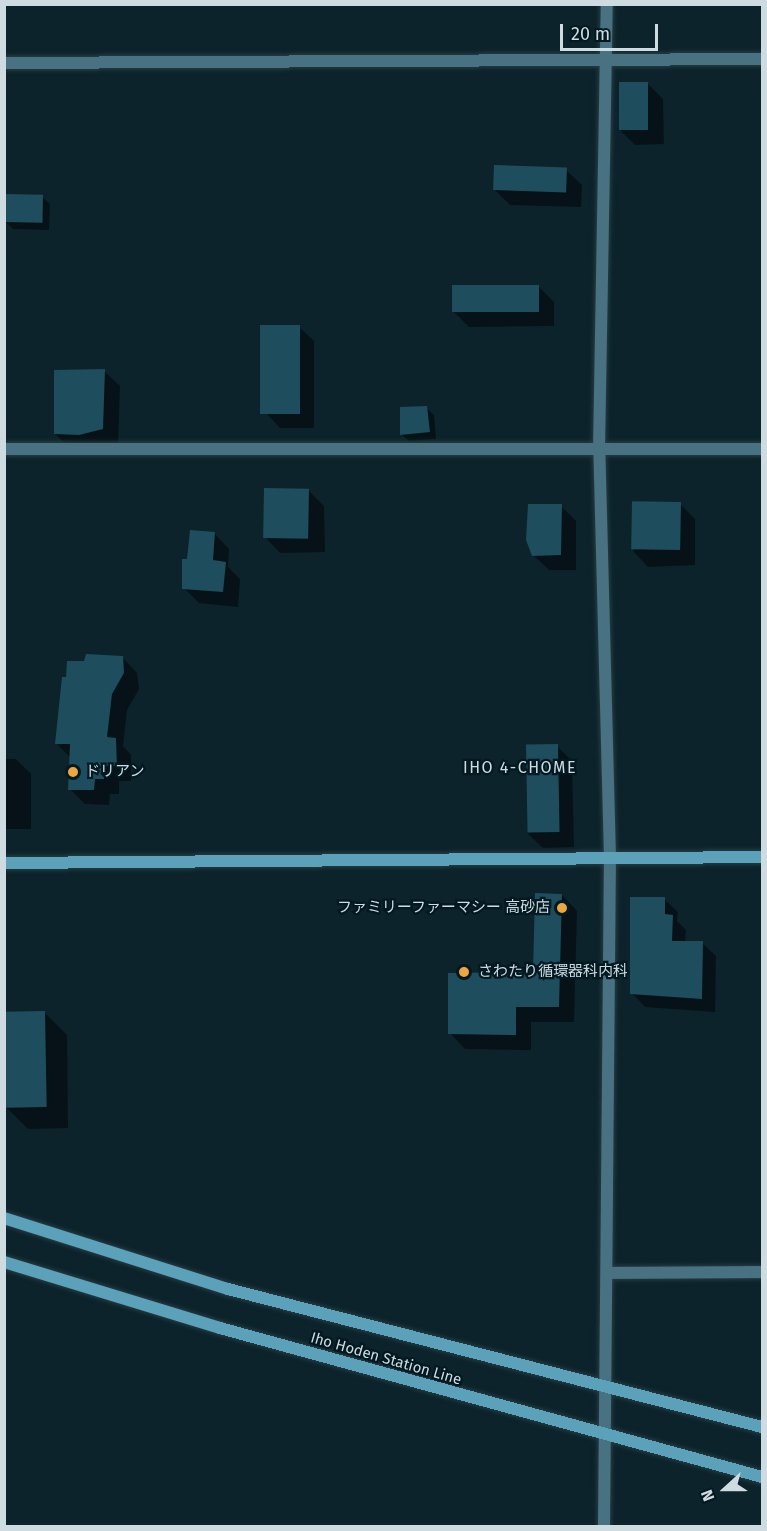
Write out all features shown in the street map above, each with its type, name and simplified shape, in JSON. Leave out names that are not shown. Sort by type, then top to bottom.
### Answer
[{"type":"main road","points":[[4,863],[762,857]]},
{"type":"main road","name":"Iho Hoden Station Line","points":[[4,1218],[228,1289],[762,1427]]},
{"type":"main road","name":"Iho Hoden Station Line","points":[[4,1262],[220,1328],[604,1436],[762,1477]]},
{"type":"street","points":[[604,1527],[610,858],[599,449],[609,59],[607,4]]},
{"type":"street","points":[[4,63],[762,59]]},
{"type":"street","points":[[4,449],[762,448]]},
{"type":"street","points":[[607,1273],[762,1272]]},
{"type":"building","points":[[619,82],[648,82],[648,130],[619,130]]},
{"type":"building","points":[[494,165],[567,168],[566,193],[493,190]]},
{"type":"building","points":[[4,194],[43,195],[43,223],[4,222]]},
{"type":"building","points":[[452,285],[539,285],[539,312],[452,312]]},
{"type":"building","points":[[260,325],[300,325],[300,414],[260,414]]},
{"type":"building","points":[[105,369],[103,429],[79,435],[54,434],[54,370]]},
{"type":"building","points":[[427,406],[430,432],[400,435],[400,407]]},
{"type":"building","points":[[264,488],[309,489],[308,539],[263,538]]},
{"type":"building","points":[[632,501],[681,502],[680,550],[631,549]]},
{"type":"building","points":[[528,504],[562,504],[561,555],[532,556],[526,540]]},
{"type":"building","points":[[190,530],[215,532],[213,560],[226,562],[223,592],[182,589],[182,559],[187,559]]},
{"type":"building","points":[[86,654],[123,656],[124,673],[112,694],[107,737],[116,738],[117,766],[104,766],[104,779],[95,779],[94,790],[68,790],[70,744],[55,744],[62,677],[66,677],[67,661],[84,661]]},
{"type":"building","points":[[558,744],[560,832],[528,833],[526,745]]},
{"type":"building","points":[[535,893],[562,894],[559,1007],[516,1007],[516,1035],[448,1034],[448,973],[533,972]]},
{"type":"building","points":[[630,897],[665,897],[665,914],[673,915],[672,941],[703,941],[702,999],[630,994]]},
{"type":"building","points":[[45,1011],[47,1107],[6,1108],[4,1012]]},
{"type":"place","name":"ドリアン","points":[[73,772]]},
{"type":"place","name":"ファミリーファーマシー 高砂店","points":[[562,908]]},
{"type":"place","name":"さわたり循環器科内科","points":[[464,972]]},
{"type":"district","name":"IHO 4-CHOME","points":[[520,768]]}]
